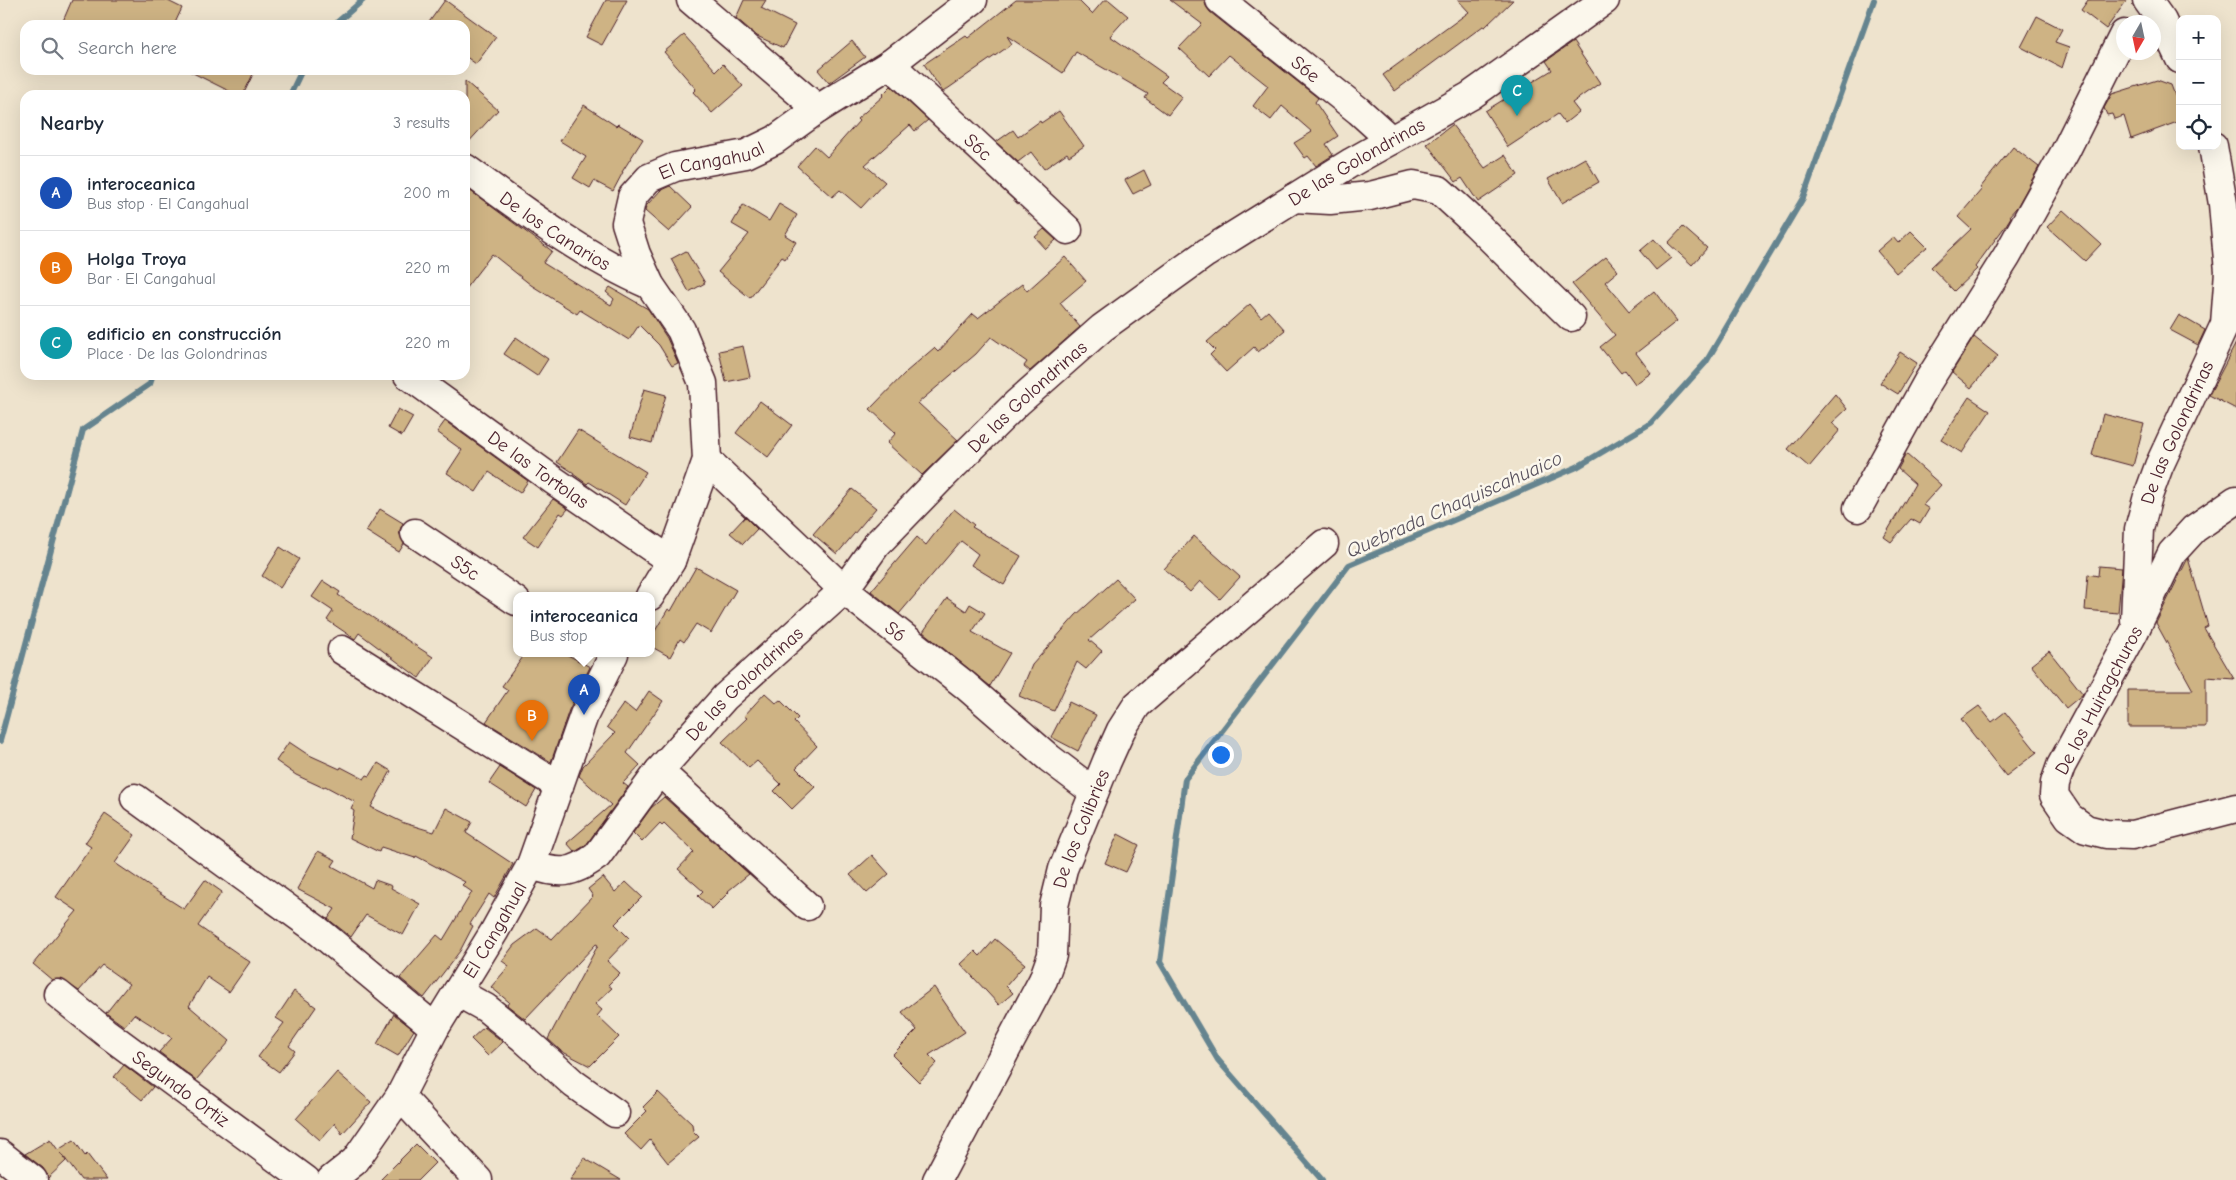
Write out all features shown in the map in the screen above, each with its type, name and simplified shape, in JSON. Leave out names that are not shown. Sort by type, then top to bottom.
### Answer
[{"type":"street","points":[[691,0],[818,109]]},
{"type":"street","name":"El Cangahual","points":[[653,592],[672,561],[707,460],[703,383],[681,330],[650,285],[636,254],[626,223],[632,197],[649,178],[675,167],[746,154],[776,140],[818,109],[890,64],[973,0]]},
{"type":"street","name":"S6e","points":[[1220,0],[1351,104],[1391,140]]},
{"type":"street","name":"De las Golondrinas","points":[[531,866],[552,872],[569,872],[597,856],[659,772],[725,697],[844,590],[876,545],[940,479],[1017,403],[1102,328],[1206,254],[1294,198],[1391,140],[1470,96],[1605,0]]},
{"type":"street","points":[[2132,15],[2140,0]]},
{"type":"street","points":[[2147,0],[2162,21],[2176,51]]},
{"type":"street","points":[[1858,508],[1927,383],[2012,247],[2065,152],[2116,50]]},
{"type":"street","name":"S6c","points":[[890,64],[1068,230]]},
{"type":"street","name":"De las Golondrinas","points":[[2134,632],[2139,529],[2148,496],[2159,466],[2225,324],[2229,271],[2223,204],[2213,150]]},
{"type":"street","name":"De los Canarios","points":[[470,172],[570,242],[621,272],[650,285]]},
{"type":"street","points":[[1294,198],[1330,200],[1370,196],[1413,185],[1439,190],[1476,223],[1571,317]]},
{"type":"street","name":"De las Tortolas","points":[[415,380],[553,480],[672,561]]},
{"type":"street","name":"S6","points":[[707,460],[844,590],[965,685],[1049,758],[1094,792]]},
{"type":"street","name":"De los Huiragchuros","points":[[2236,500],[2194,529],[2172,553],[2134,632],[2061,766],[2055,783],[2054,795],[2069,817],[2086,829],[2106,834],[2132,835],[2236,808]]},
{"type":"street","name":"S5c","points":[[415,533],[513,599]]},
{"type":"street","name":"De los Colibries","points":[[937,1180],[1043,980],[1052,955],[1054,906],[1063,869],[1121,730],[1137,705],[1324,544]]},
{"type":"street","points":[[342,650],[559,786]]},
{"type":"street","name":"El Cangahual","points":[[331,1180],[355,1161],[400,1096],[435,1028],[494,932],[531,866],[606,657]]},
{"type":"street","points":[[659,772],[807,906]]},
{"type":"street","points":[[135,798],[316,929],[435,1028]]},
{"type":"street","points":[[457,992],[486,1008],[574,1084],[614,1113]]},
{"type":"street","name":"Segundo Ortiz","points":[[58,994],[105,1032],[306,1180]]},
{"type":"street","points":[[400,1096],[478,1180]]},
{"type":"street","points":[[0,1154],[33,1180]]},
{"type":"building","points":[[72,0],[166,0],[182,8],[176,20],[63,20]]},
{"type":"building","points":[[445,0],[496,37],[476,64],[470,60],[470,20],[431,20]]},
{"type":"building","points":[[606,0],[627,0],[602,45],[586,37]]},
{"type":"building","points":[[744,0],[766,0],[761,8],[795,25],[783,48],[757,36],[736,18]]},
{"type":"building","points":[[1016,0],[1078,0],[1092,14],[1104,0],[1109,0],[1128,16],[1110,36],[1167,76],[1161,82],[1182,97],[1168,115],[1145,98],[1148,94],[1076,52],[1063,73],[1007,36],[1012,44],[943,92],[924,64],[966,36],[968,38]]},
{"type":"building","points":[[1170,0],[1205,0],[1210,12],[1318,98],[1315,102],[1338,136],[1326,144],[1333,155],[1316,166],[1308,156],[1305,158],[1294,143],[1312,132],[1282,106],[1271,120],[1253,106],[1268,86],[1229,55],[1209,76],[1179,48],[1202,24]]},
{"type":"building","points":[[1458,0],[1513,0],[1485,27],[1483,26],[1395,91],[1383,75],[1469,12]]},
{"type":"building","points":[[2088,0],[2127,0],[2106,29],[2081,10]]},
{"type":"building","points":[[2037,16],[2062,29],[2055,42],[2069,47],[2062,68],[2021,47]]},
{"type":"building","points":[[684,35],[716,71],[723,64],[743,86],[712,113],[693,92],[696,89],[664,52]]},
{"type":"building","points":[[852,41],[865,57],[829,83],[818,70]]},
{"type":"building","points":[[1573,42],[1600,83],[1572,103],[1579,112],[1565,123],[1558,114],[1508,147],[1485,111],[1552,70],[1546,61]]},
{"type":"building","points":[[197,75],[253,75],[245,90],[227,90]]},
{"type":"building","points":[[2157,80],[2171,85],[2176,98],[2176,122],[2131,139],[2124,116],[2114,119],[2112,114],[2107,115],[2104,108],[2112,94]]},
{"type":"building","points":[[465,81],[498,110],[470,141],[470,90],[465,90]]},
{"type":"building","points":[[891,86],[928,120],[915,131],[910,125],[865,165],[885,182],[861,208],[840,190],[832,197],[797,166],[815,146],[827,157],[859,121],[857,119],[883,96]]},
{"type":"building","points":[[584,105],[616,126],[618,124],[643,139],[622,172],[613,191],[594,181],[590,188],[573,178],[586,157],[560,141]]},
{"type":"building","points":[[1059,111],[1084,146],[1069,156],[1067,153],[1044,169],[1031,152],[1018,162],[996,142],[1013,130],[1018,137],[1040,121],[1041,123]]},
{"type":"building","points":[[1452,125],[1485,168],[1505,155],[1518,175],[1478,202],[1462,178],[1456,182],[1427,144]]},
{"type":"building","points":[[2013,147],[2039,167],[2017,207],[2009,216],[2011,217],[2006,225],[1975,267],[1977,269],[1954,291],[1931,267],[1971,229],[1958,217],[1982,189],[1980,188]]},
{"type":"building","points":[[1585,158],[1599,182],[1562,203],[1548,179]]},
{"type":"building","points":[[1144,170],[1151,185],[1133,194],[1125,180]]},
{"type":"building","points":[[670,186],[692,207],[669,232],[645,211],[646,206],[661,190]]},
{"type":"building","points":[[470,191],[552,251],[543,263],[611,305],[614,299],[606,292],[610,287],[648,309],[667,338],[678,363],[672,366],[659,345],[639,325],[629,340],[580,310],[577,314],[531,285],[492,254],[470,283]]},
{"type":"building","points":[[779,204],[797,215],[785,235],[796,242],[785,259],[782,257],[750,298],[718,272],[749,234],[732,224],[743,205],[769,221]]},
{"type":"building","points":[[2063,210],[2101,244],[2085,261],[2047,227]]},
{"type":"building","points":[[1683,227],[1707,248],[1692,265],[1668,243]]},
{"type":"building","points":[[1044,229],[1056,240],[1046,249],[1035,237]]},
{"type":"building","points":[[1911,231],[1927,247],[1896,273],[1877,251],[1893,237],[1898,243]]},
{"type":"building","points":[[1654,239],[1671,258],[1656,270],[1640,251]]},
{"type":"building","points":[[686,251],[705,283],[689,292],[671,259]]},
{"type":"building","points":[[1065,257],[1086,281],[1060,303],[1080,327],[1030,371],[1024,366],[1027,362],[991,337],[976,354],[918,403],[958,440],[922,475],[887,443],[896,433],[870,409],[906,372],[934,348],[938,352],[973,314],[978,318],[1022,284],[1027,291]]},
{"type":"building","points":[[1606,257],[1618,271],[1605,282],[1629,311],[1654,291],[1677,321],[1636,353],[1651,373],[1635,384],[1625,370],[1621,373],[1600,347],[1615,335],[1572,284]]},
{"type":"building","points":[[1250,304],[1261,317],[1268,311],[1285,330],[1258,352],[1254,347],[1226,372],[1210,355],[1215,350],[1207,342]]},
{"type":"building","points":[[2179,315],[2205,330],[2198,345],[2170,330]]},
{"type":"building","points":[[516,337],[548,359],[537,376],[504,354]]},
{"type":"building","points":[[1974,337],[1998,356],[1971,388],[1952,372]]},
{"type":"building","points":[[2236,343],[2236,409],[2209,395]]},
{"type":"building","points":[[743,346],[750,377],[726,382],[719,351]]},
{"type":"building","points":[[1900,352],[1917,363],[1898,394],[1880,383]]},
{"type":"building","points":[[644,389],[666,395],[652,443],[630,437]]},
{"type":"building","points":[[1835,394],[1847,409],[1832,423],[1840,430],[1809,467],[1788,449]]},
{"type":"building","points":[[1969,397],[1990,411],[1962,453],[1941,440]]},
{"type":"building","points":[[760,401],[792,425],[768,457],[736,433]]},
{"type":"building","points":[[398,409],[413,417],[402,436],[388,428]]},
{"type":"building","points":[[2103,414],[2144,424],[2133,466],[2092,455]]},
{"type":"building","points":[[445,421],[528,481],[520,493],[489,472],[476,492],[447,473],[462,450],[437,432]]},
{"type":"building","points":[[578,430],[646,472],[625,505],[589,482],[587,484],[557,462]]},
{"type":"building","points":[[1906,454],[1941,485],[1923,505],[1929,509],[1920,524],[1911,519],[1891,542],[1884,537],[1915,484],[1898,469]]},
{"type":"building","points":[[852,489],[876,508],[837,554],[813,534]]},
{"type":"building","points":[[553,499],[568,509],[563,515],[560,513],[538,547],[523,537]]},
{"type":"building","points":[[380,509],[403,523],[399,532],[404,544],[399,552],[366,531]]},
{"type":"building","points":[[954,509],[974,525],[972,527],[1021,556],[1004,585],[971,565],[978,554],[961,541],[899,614],[871,591],[917,537],[926,545]]},
{"type":"building","points":[[745,517],[757,529],[743,544],[730,533]]},
{"type":"building","points":[[1194,536],[1240,577],[1220,599],[1200,581],[1190,592],[1164,569]]},
{"type":"building","points":[[280,547],[299,559],[280,588],[262,576]]},
{"type":"building","points":[[2188,558],[2208,626],[2204,628],[2234,679],[2206,677],[2206,727],[2128,727],[2128,690],[2193,690],[2156,623]]},
{"type":"building","points":[[2099,566],[2122,568],[2118,613],[2085,610],[2088,574],[2098,576]]},
{"type":"building","points":[[696,567],[736,590],[711,633],[696,624],[684,642],[680,639],[670,657],[655,649],[655,631],[668,609],[671,611]]},
{"type":"building","points":[[1116,579],[1135,599],[1089,640],[1102,651],[1086,669],[1077,662],[1054,711],[1019,696],[1032,665],[1076,615]]},
{"type":"building","points":[[323,581],[340,592],[338,595],[433,657],[419,678],[359,633],[355,639],[327,620],[333,611],[312,597]]},
{"type":"building","points":[[947,598],[966,611],[970,604],[985,613],[972,632],[1010,653],[990,686],[923,632]]},
{"type":"building","points":[[2049,651],[2083,694],[2066,708],[2031,665]]},
{"type":"building","points":[[523,657],[572,657],[590,667],[569,710],[551,762],[486,722],[508,690],[502,686]]},
{"type":"building","points":[[649,691],[663,701],[627,753],[640,765],[623,783],[628,787],[586,845],[575,852],[567,843],[611,805],[579,776],[583,766],[615,733],[607,727],[624,703],[635,712]]},
{"type":"building","points":[[765,693],[776,703],[780,700],[798,718],[794,722],[817,746],[796,768],[815,787],[792,809],[774,791],[781,784],[757,761],[749,768],[722,742],[747,718],[744,716]]},
{"type":"building","points":[[1069,702],[1096,715],[1078,751],[1051,737]]},
{"type":"building","points":[[1979,706],[1992,722],[2005,712],[2037,752],[2006,776],[1961,719]]},
{"type":"building","points":[[289,742],[307,754],[340,769],[341,767],[364,779],[367,775],[370,776],[378,763],[391,771],[371,807],[404,823],[434,832],[446,808],[472,822],[466,833],[513,864],[494,898],[489,894],[470,924],[473,926],[460,951],[424,998],[400,978],[437,935],[443,940],[472,892],[462,885],[465,882],[416,856],[415,858],[381,847],[379,852],[350,838],[354,811],[351,809],[355,802],[325,786],[324,788],[296,775],[276,761]]},
{"type":"building","points":[[500,767],[536,790],[526,807],[489,783]]},
{"type":"building","points":[[664,797],[749,874],[728,891],[712,909],[698,896],[703,891],[678,869],[694,852],[664,823],[662,825],[660,823],[642,842],[633,833],[651,808]]},
{"type":"building","points":[[105,814],[135,835],[115,863],[159,893],[184,909],[205,880],[222,892],[198,926],[250,962],[229,992],[207,977],[189,1006],[230,1041],[196,1080],[159,1052],[172,1038],[134,1014],[124,1026],[106,1013],[129,984],[102,965],[79,991],[61,979],[52,980],[33,964],[77,911],[56,897],[91,847],[85,843]]},
{"type":"building","points":[[1118,834],[1139,845],[1126,872],[1105,863]]},
{"type":"building","points":[[318,851],[336,860],[332,866],[372,888],[375,880],[392,886],[391,888],[420,904],[403,935],[366,915],[351,937],[328,919],[335,909],[297,889]]},
{"type":"building","points":[[872,855],[889,874],[867,893],[850,875]]},
{"type":"building","points":[[603,877],[615,892],[626,882],[642,897],[615,924],[629,938],[607,961],[620,973],[608,985],[612,988],[595,1004],[602,1010],[597,1016],[619,1037],[590,1066],[561,1051],[548,1039],[598,945],[596,944],[525,1019],[507,1005],[509,1002],[491,987],[509,966],[502,961],[514,945],[537,928],[552,939],[593,896],[588,889]]},
{"type":"building","points":[[995,939],[1025,964],[1006,986],[1013,993],[999,1005],[961,964],[975,951],[980,956]]},
{"type":"building","points":[[934,987],[965,1032],[929,1055],[937,1063],[919,1082],[892,1055],[917,1030],[902,1012]]},
{"type":"building","points":[[294,991],[316,1007],[289,1046],[295,1051],[279,1072],[258,1057],[284,1023],[276,1018]]},
{"type":"building","points":[[394,1014],[414,1030],[398,1056],[377,1044]]},
{"type":"building","points":[[484,1027],[503,1042],[488,1056],[471,1039]]},
{"type":"building","points":[[124,1065],[153,1087],[142,1100],[114,1077]]},
{"type":"building","points":[[337,1072],[371,1102],[342,1134],[335,1123],[320,1140],[296,1119]]},
{"type":"building","points":[[658,1092],[692,1124],[693,1131],[699,1137],[668,1163],[650,1140],[641,1150],[624,1134],[647,1111],[643,1107]]},
{"type":"building","points":[[50,1139],[58,1150],[74,1140],[85,1156],[87,1154],[107,1180],[81,1180],[61,1153],[66,1161],[48,1178],[43,1168],[25,1154]]},
{"type":"building","points":[[416,1144],[435,1163],[418,1180],[380,1180]]},
{"type":"building","points":[[584,1158],[621,1180],[570,1180]]},
{"type":"waterway","points":[[340,20],[363,0]]},
{"type":"waterway","name":"Quebrada Chaquiscahuaico","points":[[1322,1180],[1218,1060],[1160,962],[1185,779],[1349,565],[1577,467],[1651,423],[1706,362],[1803,198],[1874,0]]},
{"type":"waterway","points":[[292,90],[300,75]]},
{"type":"waterway","points":[[0,741],[83,430],[150,384],[151,380]]},
{"type":"place","name":"edificio en construcción","points":[[1517,116]]},
{"type":"place","name":"interoceanica","points":[[584,715]]},
{"type":"place","name":"Holga Troya","points":[[532,741]]}]
